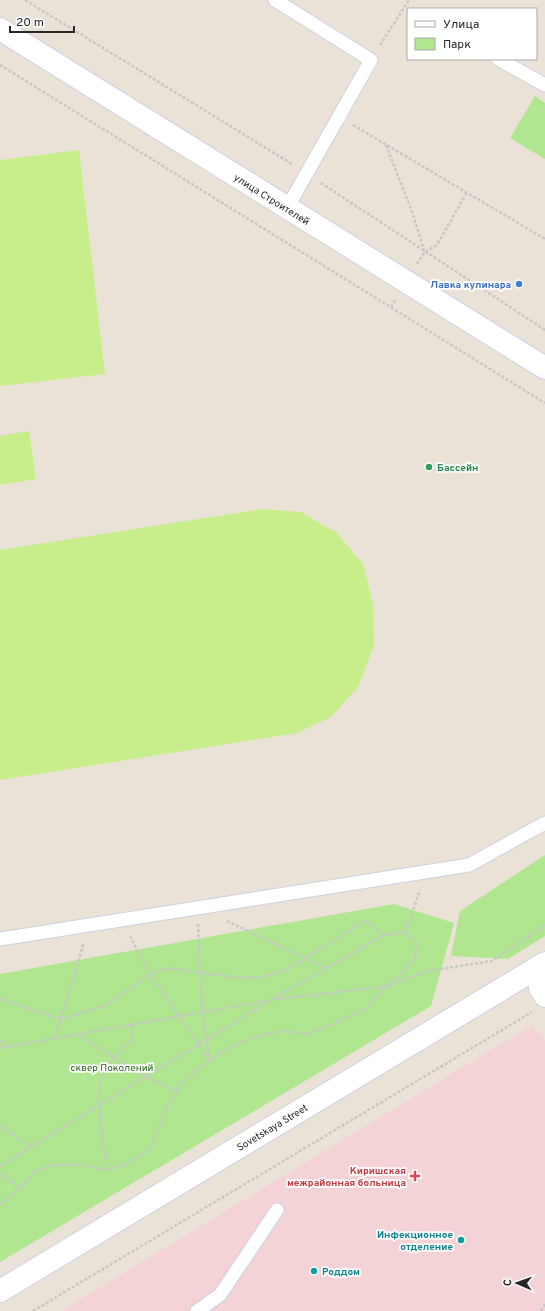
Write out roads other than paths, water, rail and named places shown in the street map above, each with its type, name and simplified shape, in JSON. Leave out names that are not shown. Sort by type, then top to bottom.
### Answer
[{"type":"street","name":"улица Строителей","points":[[0,29],[545,368]]},
{"type":"street","points":[[539,1004],[542,965]]},
{"type":"street","name":"Sovetskaya Street","points":[[0,1291],[542,965]]},
{"type":"lane","points":[[275,0],[371,60],[306,172],[287,208]]},
{"type":"lane","points":[[500,60],[545,85]]},
{"type":"lane","points":[[0,939],[469,864],[545,822]]},
{"type":"lane","points":[[197,1311],[220,1296],[277,1210]]},
{"type":"place","name":"Лавка кулинара","points":[[519,284]]},
{"type":"place","name":"Бассейн","points":[[429,467]]},
{"type":"place","name":"Киришская межрайонная больница","points":[[415,1176]]},
{"type":"place","name":"Инфекционное отделение","points":[[461,1240]]},
{"type":"place","name":"Роддом","points":[[314,1271]]},
{"type":"park label","name":"сквер Поколений","points":[[112,1067]]}]
